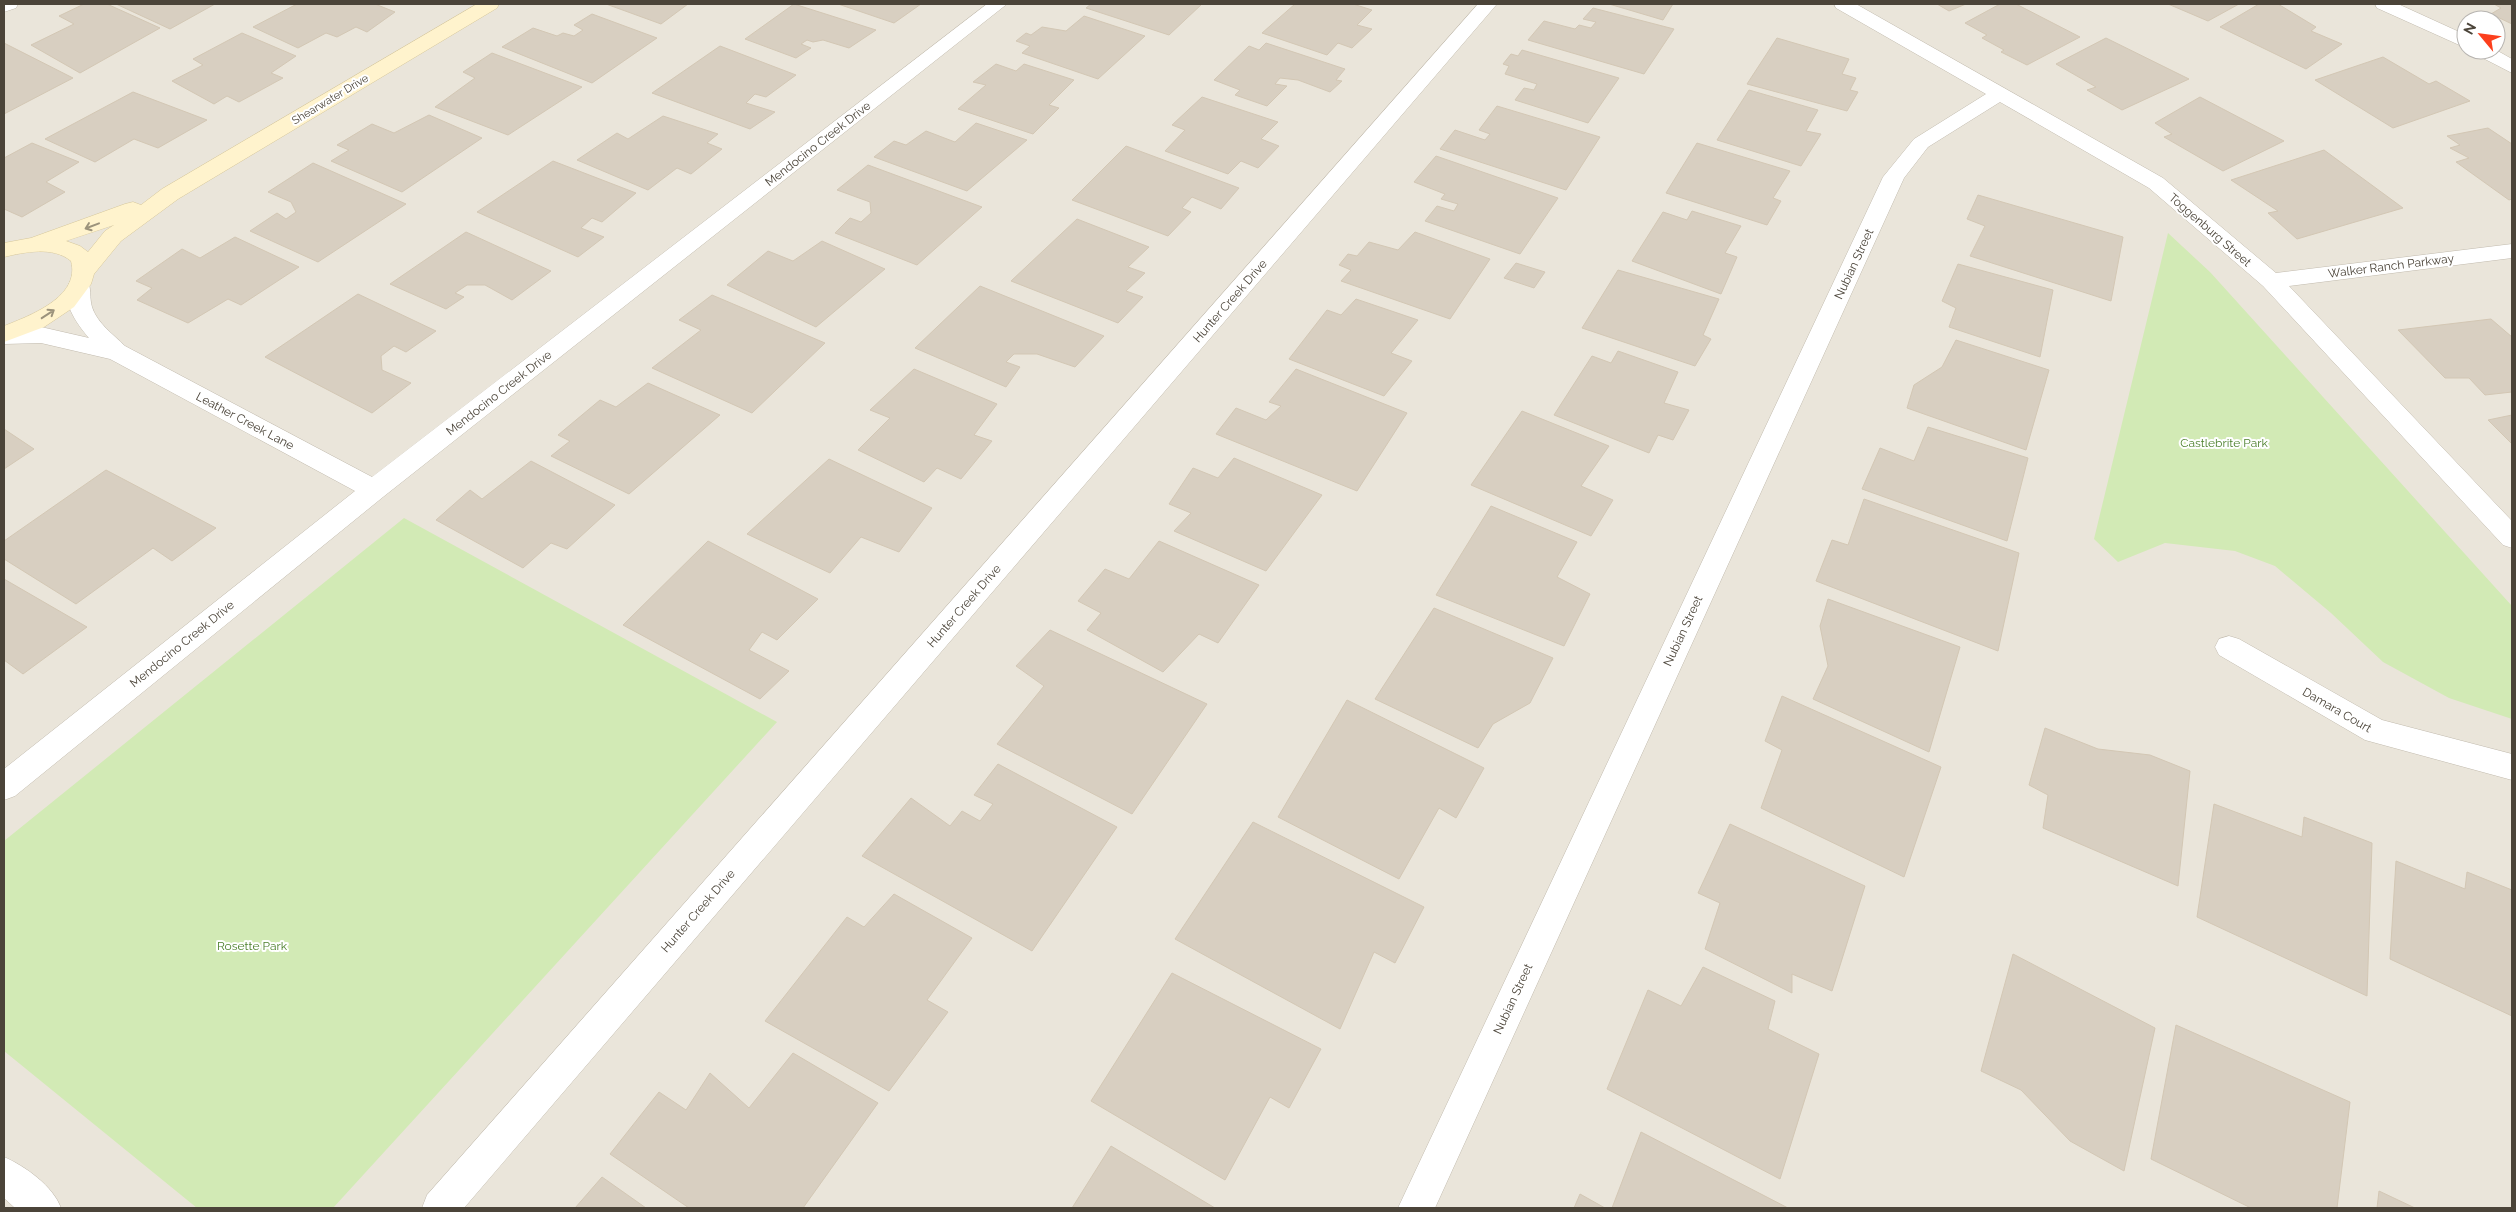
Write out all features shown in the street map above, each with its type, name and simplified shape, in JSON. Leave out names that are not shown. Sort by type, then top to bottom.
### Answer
[{"type":"street","points":[[4,6],[9,4]]},
{"type":"street","name":"Shearwater Drive","points":[[4,335],[48,314],[67,300],[113,236],[170,194],[490,4]]},
{"type":"street","name":"Mendocino Creek Drive","points":[[4,787],[374,490],[998,4]]},
{"type":"street","name":"Hunter Creek Drive","points":[[440,1208],[1488,4]]},
{"type":"street","name":"Toggenburg Street","points":[[1843,4],[2156,183],[2270,281],[2512,538]]},
{"type":"street","points":[[2384,4],[2456,37]]},
{"type":"street","points":[[2501,60],[2512,66]]},
{"type":"street","name":"Nubian Street","points":[[1416,1208],[1894,177],[1921,143],[1999,94]]},
{"type":"street","name":"Shearwater Drive","points":[[32,244],[91,226],[170,194]]},
{"type":"street","points":[[5,249],[32,244],[54,245],[71,250],[82,259],[82,278]]},
{"type":"street","name":"Walker Ranch Parkway","points":[[2270,281],[2512,251]]},
{"type":"street","name":"Leather Creek Lane","points":[[82,278],[77,295],[82,313],[117,352]]},
{"type":"street","name":"Leather Creek Lane","points":[[4,335],[50,336],[117,352],[374,490]]},
{"type":"street","name":"Damara Court","points":[[2229,647],[2375,731],[2512,767]]},
{"type":"street","points":[[4,1175],[43,1208]]},
{"type":"shaded area","points":[[4,4],[2512,4],[2512,1208],[4,1208]]},
{"type":"green space","name":"Castlebrite Park","points":[[2168,233],[2210,272],[2512,606],[2512,719],[2449,698],[2383,662],[2331,613],[2275,566],[2235,551],[2165,543],[2118,562],[2094,539]]},
{"type":"green space","name":"Rosette Park","points":[[404,518],[777,722],[333,1208],[197,1208],[4,1051],[4,841]]},
{"type":"building","points":[[84,4],[107,4],[160,28],[80,73],[31,45],[74,24],[59,16]]},
{"type":"building","points":[[116,4],[215,4],[170,29]]},
{"type":"building","points":[[297,4],[375,4],[395,12],[367,32],[356,27],[337,37],[326,33],[298,48],[253,27]]},
{"type":"building","points":[[606,4],[688,4],[661,24]]},
{"type":"building","points":[[794,4],[876,30],[849,48],[823,40],[813,42],[807,40],[801,44],[811,48],[796,58],[745,39]]},
{"type":"building","points":[[838,4],[921,4],[894,23]]},
{"type":"building","points":[[1091,4],[1202,4],[1169,35],[1086,8]]},
{"type":"building","points":[[1295,4],[1353,4],[1372,10],[1357,25],[1372,29],[1352,48],[1338,43],[1327,55],[1262,33]]},
{"type":"building","points":[[1609,4],[1673,4],[1663,20]]},
{"type":"building","points":[[1937,4],[1966,4],[1949,11]]},
{"type":"building","points":[[2000,4],[2016,4],[2080,37],[2027,65],[2001,52],[2004,50],[1982,38],[1987,35],[1965,23]]},
{"type":"building","points":[[2168,4],[2239,4],[2208,21]]},
{"type":"building","points":[[2259,4],[2278,4],[2316,27],[2311,31],[2342,44],[2306,69],[2220,27]]},
{"type":"building","points":[[2494,4],[2512,4],[2512,24],[2506,21],[2506,10],[2498,10],[2501,8]]},
{"type":"building","points":[[1593,8],[1674,29],[1644,74],[1528,40],[1544,21],[1575,29],[1579,25],[1591,28],[1596,22],[1583,19]]},
{"type":"building","points":[[592,14],[657,38],[592,83],[502,47],[533,28],[557,36],[563,33],[574,36],[583,30],[574,25]]},
{"type":"building","points":[[1084,16],[1145,36],[1098,79],[1022,53],[1030,46],[1016,41],[1026,33],[1031,35],[1042,27],[1066,31]]},
{"type":"building","points":[[242,33],[296,56],[271,73],[283,78],[239,102],[227,96],[214,104],[172,81],[203,65],[193,59]]},
{"type":"building","points":[[1777,38],[1849,59],[1842,74],[1856,78],[1850,90],[1858,92],[1847,111],[1747,84]]},
{"type":"building","points":[[2106,38],[2189,79],[2122,110],[2087,90],[2096,87],[2056,64]]},
{"type":"building","points":[[4,43],[73,78],[4,114]]},
{"type":"building","points":[[1266,43],[1345,69],[1336,80],[1342,81],[1330,92],[1298,80],[1280,78],[1275,84],[1287,86],[1267,106],[1235,95],[1240,90],[1214,80],[1249,46],[1259,50]]},
{"type":"building","points":[[720,46],[796,75],[766,97],[755,94],[746,103],[775,112],[750,129],[652,93]]},
{"type":"building","points":[[1522,50],[1619,78],[1588,123],[1515,100],[1524,88],[1534,90],[1537,84],[1505,74],[1509,66],[1503,64],[1511,54],[1518,56]]},
{"type":"building","points":[[492,53],[582,87],[508,135],[435,107],[475,78],[463,72]]},
{"type":"building","points":[[2383,57],[2429,84],[2436,81],[2470,101],[2393,128],[2315,80]]},
{"type":"building","points":[[996,64],[1016,71],[1024,64],[1074,80],[1049,105],[1059,108],[1033,134],[958,109],[986,85],[973,82]]},
{"type":"building","points":[[1749,90],[1818,110],[1806,131],[1821,134],[1801,166],[1717,140]]},
{"type":"building","points":[[133,92],[207,120],[158,148],[134,139],[95,162],[45,139]]},
{"type":"building","points":[[1202,97],[1278,122],[1261,139],[1279,146],[1258,168],[1241,161],[1228,174],[1165,151],[1185,130],[1172,125]]},
{"type":"building","points":[[2200,97],[2284,141],[2223,171],[2164,137],[2172,134],[2155,123]]},
{"type":"building","points":[[1497,106],[1600,137],[1566,190],[1440,149],[1455,130],[1485,140],[1490,134],[1479,130]]},
{"type":"building","points":[[429,115],[482,138],[402,192],[331,161],[349,150],[337,145],[372,124],[394,133]]},
{"type":"building","points":[[663,116],[718,134],[707,143],[722,149],[691,174],[677,168],[648,190],[577,160],[617,133],[628,139]]},
{"type":"building","points":[[976,123],[1027,140],[967,191],[874,157],[894,141],[906,145],[926,131],[955,142]]},
{"type":"building","points":[[2488,128],[2512,144],[2512,199],[2509,200],[2456,162],[2469,158],[2450,148],[2460,145],[2447,136]]},
{"type":"building","points":[[32,143],[79,162],[46,182],[65,192],[22,217],[4,209],[4,158]]},
{"type":"building","points":[[1697,143],[1790,171],[1773,198],[1781,201],[1767,225],[1666,193]]},
{"type":"building","points":[[1126,146],[1239,188],[1221,209],[1192,197],[1182,208],[1191,212],[1168,236],[1072,200]]},
{"type":"building","points":[[2324,150],[2403,208],[2297,239],[2268,213],[2278,211],[2231,180]]},
{"type":"building","points":[[1436,156],[1558,198],[1520,254],[1425,221],[1437,206],[1454,211],[1458,204],[1441,199],[1445,194],[1414,182]]},
{"type":"building","points":[[553,161],[636,193],[602,222],[592,218],[581,228],[604,237],[578,257],[477,212]]},
{"type":"building","points":[[313,163],[406,204],[318,262],[250,231],[277,213],[286,219],[296,212],[291,202],[268,192]]},
{"type":"building","points":[[868,165],[982,207],[917,265],[835,233],[850,218],[861,222],[871,213],[870,202],[837,190]]},
{"type":"building","points":[[1978,195],[2123,237],[2111,301],[1970,256],[1985,226],[1967,219]]},
{"type":"building","points":[[1692,211],[1741,226],[1725,253],[1737,257],[1721,294],[1632,261],[1663,212],[1687,220]]},
{"type":"building","points":[[1077,219],[1149,247],[1128,267],[1145,273],[1126,291],[1143,297],[1118,323],[1011,281]]},
{"type":"building","points":[[466,232],[551,271],[512,300],[485,285],[467,285],[455,293],[464,297],[446,309],[390,284]]},
{"type":"building","points":[[1415,232],[1490,259],[1450,319],[1341,281],[1351,270],[1339,265],[1348,254],[1357,256],[1369,242],[1398,250]]},
{"type":"building","points":[[235,237],[299,267],[241,305],[228,299],[188,323],[137,300],[152,288],[136,281],[182,249],[200,258]]},
{"type":"building","points":[[822,241],[885,269],[816,327],[727,285],[768,251],[793,261]]},
{"type":"building","points":[[1516,263],[1545,272],[1534,288],[1504,278]]},
{"type":"building","points":[[1958,264],[2053,290],[2040,357],[1949,327],[1956,308],[1942,301]]},
{"type":"building","points":[[1618,270],[1719,299],[1703,335],[1711,339],[1695,366],[1582,328]]},
{"type":"building","points":[[980,286],[1104,336],[1075,367],[1037,354],[1014,354],[1006,362],[1020,367],[1006,387],[915,348]]},
{"type":"building","points":[[358,294],[436,331],[406,352],[394,346],[381,356],[382,370],[411,383],[372,413],[265,357]]},
{"type":"building","points":[[712,295],[825,343],[752,413],[652,368],[701,330],[679,320]]},
{"type":"building","points":[[1356,299],[1418,320],[1391,353],[1412,361],[1384,396],[1289,359],[1327,310],[1341,315]]},
{"type":"building","points":[[2491,319],[2512,337],[2512,392],[2485,395],[2469,378],[2445,378],[2398,330]]},
{"type":"building","points":[[1956,340],[2049,370],[2026,450],[1907,408],[1914,385],[1942,367]]},
{"type":"building","points":[[1618,351],[1678,372],[1664,403],[1689,410],[1673,440],[1658,435],[1649,453],[1554,415],[1592,356],[1611,363]]},
{"type":"building","points":[[914,369],[997,404],[974,435],[992,441],[961,479],[937,468],[924,482],[858,450],[890,418],[870,410]]},
{"type":"building","points":[[1296,369],[1407,413],[1357,491],[1216,434],[1236,408],[1266,420],[1281,406],[1269,402]]},
{"type":"building","points":[[648,383],[720,415],[629,494],[551,456],[570,441],[558,435],[600,400],[616,407]]},
{"type":"building","points":[[1522,411],[1609,446],[1581,486],[1613,500],[1591,536],[1471,485]]},
{"type":"building","points":[[2512,415],[2512,444],[2488,420]]},
{"type":"building","points":[[1928,427],[2028,458],[2007,541],[1862,489],[1880,448],[1914,461]]},
{"type":"building","points":[[4,429],[34,449],[4,469]]},
{"type":"building","points":[[1234,458],[1322,495],[1266,571],[1174,531],[1191,513],[1169,504],[1193,468],[1218,478]]},
{"type":"building","points":[[829,459],[932,508],[899,552],[861,537],[830,573],[747,534]]},
{"type":"building","points":[[531,461],[615,505],[567,549],[551,543],[523,568],[436,520],[470,490],[482,499]]},
{"type":"building","points":[[106,470],[216,528],[172,561],[153,548],[76,604],[4,559],[4,541]]},
{"type":"building","points":[[1864,499],[2019,553],[1998,651],[1816,581],[1832,540],[1848,545]]},
{"type":"building","points":[[1491,506],[1577,542],[1557,577],[1590,594],[1564,646],[1436,595]]},
{"type":"building","points":[[708,541],[818,599],[777,640],[762,632],[749,650],[789,671],[760,699],[623,625]]},
{"type":"building","points":[[1159,541],[1259,585],[1218,643],[1199,634],[1163,672],[1087,630],[1101,613],[1078,601],[1105,569],[1129,579]]},
{"type":"building","points":[[4,579],[87,627],[23,674],[4,660]]},
{"type":"building","points":[[1828,599],[1960,647],[1929,752],[1813,699],[1828,666],[1820,626]]},
{"type":"building","points":[[1434,608],[1553,658],[1530,703],[1493,724],[1478,748],[1375,699]]},
{"type":"building","points":[[1050,630],[1207,704],[1132,814],[997,744],[1044,686],[1016,666]]},
{"type":"building","points":[[1782,696],[1941,767],[1904,877],[1761,808],[1782,750],[1765,741]]},
{"type":"building","points":[[1347,700],[1484,768],[1456,818],[1439,808],[1399,879],[1278,817]]},
{"type":"building","points":[[2045,728],[2098,749],[2150,755],[2190,771],[2178,886],[2043,828],[2048,795],[2029,785]]},
{"type":"building","points":[[998,764],[1117,827],[1032,951],[862,856],[911,798],[950,826],[962,811],[980,821],[993,804],[974,795]]},
{"type":"building","points":[[2214,804],[2302,837],[2304,817],[2372,843],[2367,996],[2197,917]]},
{"type":"building","points":[[1253,822],[1424,907],[1395,963],[1374,952],[1340,1029],[1175,939]]},
{"type":"building","points":[[1730,824],[1865,886],[1832,991],[1792,974],[1792,993],[1705,949],[1720,903],[1698,893]]},
{"type":"building","points":[[2396,861],[2465,889],[2467,872],[2512,890],[2512,1016],[2390,959]]},
{"type":"building","points":[[894,894],[972,938],[927,1000],[948,1012],[889,1091],[765,1021],[847,917],[864,927]]},
{"type":"building","points":[[2013,954],[2155,1028],[2124,1171],[2070,1141],[2021,1090],[1981,1071]]},
{"type":"building","points":[[1703,967],[1775,1001],[1768,1029],[1819,1054],[1780,1179],[1607,1089],[1648,990],[1681,1006]]},
{"type":"building","points":[[1172,973],[1321,1049],[1289,1108],[1270,1097],[1225,1180],[1091,1101]]},
{"type":"building","points":[[2176,1025],[2350,1102],[2337,1208],[2251,1208],[2151,1159]]},
{"type":"building","points":[[793,1053],[878,1103],[803,1208],[689,1208],[610,1154],[659,1092],[686,1110],[710,1073],[749,1108]]},
{"type":"building","points":[[1641,1132],[1788,1208],[1612,1208]]},
{"type":"building","points":[[1111,1146],[1215,1208],[1072,1208]]},
{"type":"building","points":[[602,1177],[646,1208],[575,1208]]},
{"type":"building","points":[[2379,1191],[2415,1208],[2377,1208]]},
{"type":"building","points":[[1580,1194],[1605,1208],[1574,1208]]}]
